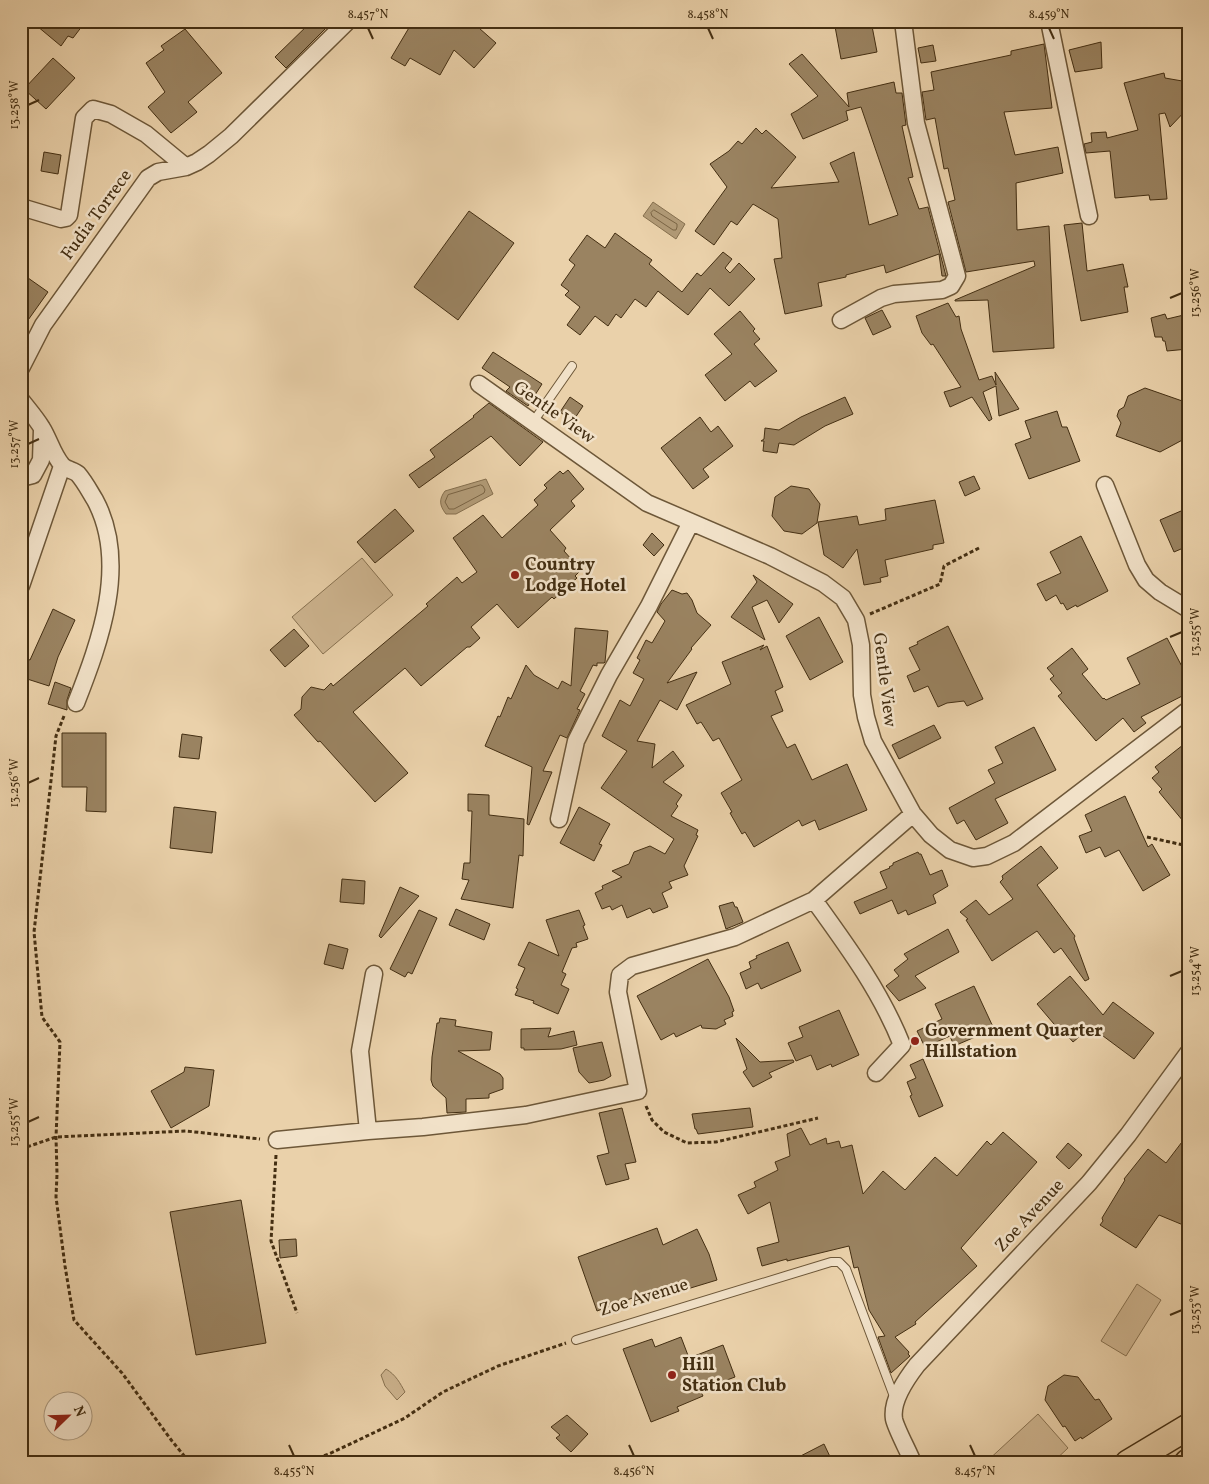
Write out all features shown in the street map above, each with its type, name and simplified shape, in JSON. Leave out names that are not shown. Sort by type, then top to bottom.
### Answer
[{"type":"main road","points":[[1128,1463],[1188,1427]]},
{"type":"street","name":"Fudia Torrece","points":[[21,368],[43,325],[148,178],[158,172],[186,167],[203,158],[231,136],[348,21]]},
{"type":"street","points":[[841,320],[881,298],[894,294],[942,290],[951,286],[957,276],[916,123],[903,21]]},
{"type":"street","points":[[1049,21],[1089,216]]},
{"type":"street","points":[[21,207],[61,220],[69,216],[84,118],[93,109],[111,114],[146,134],[186,167]]},
{"type":"street","name":"Gentle View","points":[[479,384],[647,503],[770,556],[823,583],[843,598],[856,620],[861,645],[862,695],[873,742],[913,814],[931,835],[950,850],[973,858],[998,852],[1014,843],[1188,710]]},
{"type":"street","points":[[21,400],[42,428],[62,466],[77,473],[90,492],[101,512],[107,532],[109,555],[108,605],[96,651],[76,703]]},
{"type":"street","points":[[21,478],[33,475],[41,460],[42,428]]},
{"type":"street","points":[[21,586],[62,466]]},
{"type":"street","points":[[1105,485],[1137,565],[1146,580],[1160,592],[1188,609]]},
{"type":"street","points":[[559,819],[576,741],[609,675],[649,606],[692,522]]},
{"type":"street","points":[[277,1140],[368,1130],[422,1127],[526,1115],[638,1091],[618,992],[620,975],[632,966],[735,938],[814,900],[913,814]]},
{"type":"street","points":[[814,900],[866,973],[892,1019],[902,1045],[876,1073]]},
{"type":"street","points":[[368,1130],[360,1051],[374,974]]},
{"type":"street","name":"Zoe Avenue","points":[[914,1463],[894,1418],[896,1401],[904,1383],[917,1364],[1089,1183],[1128,1136],[1188,1053]]},
{"type":"lane","points":[[533,422],[572,366]]},
{"type":"lane","name":"Zoe Avenue","points":[[576,1340],[831,1262],[839,1262],[846,1269],[896,1401]]},
{"type":"path","points":[[856,620],[940,584],[944,566],[980,548]]},
{"type":"path","points":[[76,703],[64,715],[56,736],[34,932],[42,1016],[60,1042],[56,1137],[56,1197],[65,1266],[74,1320],[122,1373],[190,1463]]},
{"type":"path","points":[[1147,837],[1188,846]]},
{"type":"path","points":[[638,1091],[652,1120],[664,1132],[687,1144],[716,1142],[818,1118]]},
{"type":"path","points":[[21,1149],[56,1137],[186,1131],[277,1140],[271,1240],[297,1313]]},
{"type":"path","points":[[306,1463],[405,1418],[443,1392],[498,1366],[576,1340]]},
{"type":"shaded area","points":[[362,558],[393,595],[323,654],[292,617]]},
{"type":"shaded area","points":[[1137,1284],[1161,1300],[1126,1356],[1101,1341]]},
{"type":"shaded area","points":[[386,1369],[395,1377],[405,1392],[397,1400],[385,1386],[381,1375]]},
{"type":"shaded area","points":[[1038,1414],[1068,1448],[1052,1463],[985,1463]]},
{"type":"water","points":[[653,202],[685,224],[676,239],[643,216]]},
{"type":"water","points":[[486,479],[493,494],[456,514],[446,514],[441,502],[445,491]]},
{"type":"building","points":[[31,21],[86,21],[73,38],[68,36],[61,46]]},
{"type":"building","points":[[312,21],[322,21],[327,27],[286,68],[275,57]]},
{"type":"building","points":[[413,21],[471,21],[496,43],[474,68],[454,50],[440,75],[410,58],[405,66],[391,58]]},
{"type":"building","points":[[834,21],[871,21],[877,52],[841,59]]},
{"type":"building","points":[[185,29],[222,73],[188,102],[197,112],[171,133],[148,107],[165,92],[146,63],[164,50],[161,46]]},
{"type":"building","points":[[1101,42],[1102,68],[1075,72],[1069,50]]},
{"type":"building","points":[[1044,44],[1052,108],[1004,112],[1015,155],[1058,147],[1063,173],[1016,183],[1017,230],[1049,226],[1054,348],[993,352],[988,300],[955,300],[1035,266],[1034,261],[966,272],[948,202],[955,200],[948,168],[944,169],[935,118],[926,120],[922,92],[934,90],[931,72],[1011,55],[1011,51]]},
{"type":"building","points":[[933,45],[936,61],[921,63],[918,48]]},
{"type":"building","points":[[802,54],[849,107],[847,93],[894,82],[896,93],[902,93],[906,125],[902,126],[913,177],[908,178],[919,209],[928,207],[946,276],[942,276],[939,254],[886,273],[884,265],[846,275],[846,277],[818,283],[822,306],[785,314],[774,259],[782,258],[778,219],[753,204],[737,225],[731,221],[714,245],[695,231],[727,187],[710,164],[729,151],[738,141],[742,144],[756,128],[762,134],[766,130],[796,157],[771,188],[839,182],[830,163],[854,152],[869,225],[898,215],[861,107],[846,111],[848,120],[803,139],[791,114],[818,96],[789,64]]},
{"type":"building","points":[[53,58],[75,78],[46,109],[24,89]]},
{"type":"building","points":[[1164,73],[1165,78],[1188,82],[1188,108],[1170,127],[1165,113],[1159,114],[1167,199],[1150,200],[1149,195],[1115,198],[1110,151],[1086,153],[1084,144],[1092,142],[1091,133],[1106,132],[1107,138],[1138,130],[1124,83]]},
{"type":"building","points":[[44,152],[61,155],[58,174],[41,171]]},
{"type":"building","points":[[469,211],[514,243],[458,320],[414,287]]},
{"type":"building","points":[[1082,223],[1087,271],[1123,264],[1128,287],[1124,287],[1128,312],[1081,321],[1064,225]]},
{"type":"building","points":[[615,233],[652,260],[649,264],[682,292],[697,273],[701,276],[723,252],[732,259],[725,268],[730,273],[739,263],[755,279],[729,306],[710,288],[688,315],[658,291],[646,307],[635,299],[621,318],[616,314],[608,326],[595,316],[580,335],[567,325],[580,307],[565,295],[569,291],[561,285],[575,265],[569,260],[587,235],[605,248]]},
{"type":"building","points":[[21,273],[48,292],[21,330]]},
{"type":"building","points":[[948,303],[956,317],[959,316],[961,329],[979,380],[992,376],[996,385],[995,372],[1019,409],[999,416],[996,386],[983,392],[992,419],[989,421],[972,397],[950,407],[944,392],[961,387],[933,344],[931,345],[922,333],[916,316]]},
{"type":"building","points":[[882,310],[891,327],[873,335],[865,318]]},
{"type":"building","points":[[740,311],[755,329],[753,331],[760,339],[754,344],[777,371],[755,387],[750,381],[725,401],[705,375],[732,354],[714,334]]},
{"type":"building","points":[[1165,314],[1167,319],[1188,314],[1188,349],[1167,351],[1162,337],[1155,337],[1151,318]]},
{"type":"building","points":[[493,352],[542,384],[528,406],[506,391],[510,387],[482,368]]},
{"type":"building","points":[[1145,388],[1188,403],[1188,437],[1160,452],[1116,436],[1121,423],[1117,416],[1119,410],[1124,407],[1128,396]]},
{"type":"building","points":[[570,397],[583,406],[573,421],[560,412]]},
{"type":"building","points":[[845,397],[853,414],[825,426],[794,445],[779,443],[777,453],[763,451],[764,441],[761,441],[764,439],[765,428],[779,430],[801,417]]},
{"type":"building","points":[[489,403],[543,442],[520,466],[491,436],[419,488],[409,475],[435,457],[430,450],[474,417]]},
{"type":"building","points":[[1057,411],[1062,427],[1067,427],[1080,461],[1029,479],[1015,444],[1031,438],[1025,421]]},
{"type":"building","points":[[700,417],[711,432],[718,426],[733,446],[703,469],[709,477],[693,489],[661,448]]},
{"type":"building","points":[[568,470],[584,489],[571,501],[575,506],[550,530],[566,548],[564,551],[581,570],[575,576],[577,578],[554,599],[552,597],[518,628],[497,604],[471,627],[480,638],[421,686],[405,668],[353,712],[408,773],[375,802],[294,715],[301,709],[302,697],[311,687],[324,690],[331,683],[333,686],[428,606],[426,604],[457,577],[462,583],[477,572],[453,538],[483,515],[502,538],[538,505],[534,500],[547,488],[544,485],[560,471],[563,474]]},
{"type":"building","points":[[974,476],[980,489],[965,496],[959,482]]},
{"type":"building","points":[[791,486],[809,489],[820,504],[817,523],[802,534],[784,531],[772,516],[775,497]]},
{"type":"building","points":[[935,500],[944,543],[933,545],[933,549],[885,560],[888,576],[880,578],[881,582],[864,585],[857,549],[843,568],[824,555],[818,522],[857,516],[859,525],[886,520],[885,509]]},
{"type":"building","points":[[1188,508],[1188,546],[1174,552],[1160,520]]},
{"type":"building","points":[[395,509],[414,531],[375,563],[357,542]]},
{"type":"building","points":[[652,533],[664,545],[654,556],[643,545]]},
{"type":"building","points":[[1081,536],[1108,591],[1067,610],[1056,595],[1046,601],[1037,584],[1061,573],[1050,552]]},
{"type":"building","points":[[753,575],[793,604],[779,623],[767,600],[752,607],[765,640],[731,617],[757,582]]},
{"type":"building","points":[[672,590],[682,594],[687,593],[697,613],[711,625],[691,648],[667,683],[697,672],[677,710],[660,700],[637,741],[655,744],[652,768],[673,751],[684,766],[663,782],[682,795],[676,804],[678,806],[671,816],[698,830],[696,835],[698,836],[684,866],[688,875],[669,882],[672,888],[662,893],[668,907],[653,913],[650,908],[627,918],[622,905],[612,910],[610,906],[602,909],[595,893],[603,889],[602,886],[622,877],[612,871],[629,864],[634,852],[650,846],[665,854],[674,839],[601,788],[627,751],[602,736],[620,700],[630,706],[644,679],[633,673],[640,660],[637,658],[646,640],[652,643],[665,621],[657,612]]},
{"type":"building","points":[[53,609],[75,620],[58,657],[49,686],[21,677],[21,657],[30,660]]},
{"type":"building","points":[[819,617],[843,662],[810,680],[786,636]]},
{"type":"building","points":[[948,626],[983,699],[967,706],[964,701],[947,703],[938,707],[928,686],[914,692],[907,676],[920,670],[909,648]]},
{"type":"building","points":[[575,628],[608,631],[605,662],[597,663],[597,666],[593,665],[580,691],[585,694],[577,709],[580,710],[567,738],[560,735],[543,771],[552,772],[529,825],[527,824],[532,767],[485,746],[508,697],[511,699],[526,665],[534,675],[558,689],[562,681],[571,686]]},
{"type":"building","points":[[294,629],[309,646],[285,667],[270,650]]},
{"type":"building","points":[[1167,638],[1188,678],[1188,693],[1141,717],[1146,723],[1134,732],[1123,718],[1096,741],[1058,696],[1062,693],[1050,679],[1054,676],[1047,668],[1072,648],[1088,669],[1082,674],[1103,699],[1106,700],[1140,684],[1127,658]]},
{"type":"building","points":[[764,645],[760,650],[767,646],[783,687],[775,691],[783,711],[771,716],[787,748],[795,744],[812,780],[847,764],[867,810],[819,830],[815,820],[802,826],[799,820],[754,847],[745,832],[742,834],[721,793],[742,780],[719,738],[713,741],[701,722],[697,724],[686,705],[731,684],[722,662]]},
{"type":"building","points":[[55,682],[71,688],[67,700],[67,710],[48,704]]},
{"type":"building","points":[[934,725],[941,738],[899,759],[892,745]]},
{"type":"building","points":[[1034,727],[1056,770],[995,799],[1008,823],[976,840],[964,820],[957,824],[949,808],[995,783],[988,770],[1003,763],[995,747]]},
{"type":"building","points":[[62,733],[106,733],[106,812],[86,811],[87,787],[62,787]]},
{"type":"building","points":[[182,734],[202,737],[199,759],[179,757]]},
{"type":"building","points":[[1188,741],[1188,827],[1159,792],[1162,789],[1152,778],[1159,772],[1155,767]]},
{"type":"building","points":[[468,794],[489,795],[489,815],[524,819],[523,856],[519,855],[513,908],[461,899],[469,880],[462,879],[464,863],[470,863],[472,811],[468,811]]},
{"type":"building","points":[[1125,796],[1148,847],[1152,844],[1170,875],[1143,891],[1119,850],[1105,857],[1100,847],[1086,853],[1079,836],[1092,831],[1085,815]]},
{"type":"building","points":[[174,807],[216,812],[212,853],[170,848]]},
{"type":"building","points":[[579,807],[610,824],[599,844],[602,845],[594,861],[560,843]]},
{"type":"building","points":[[1041,846],[1058,868],[1037,885],[1075,936],[1074,938],[1089,979],[1085,981],[1061,948],[1054,953],[1037,931],[992,961],[966,920],[968,919],[960,912],[976,900],[989,915],[1013,899],[1000,882],[1003,879],[1002,876]]},
{"type":"building","points":[[918,852],[921,854],[930,875],[942,870],[948,886],[933,895],[936,903],[908,915],[906,910],[898,914],[892,900],[860,914],[854,902],[887,888],[880,872],[890,868],[893,863]]},
{"type":"building","points":[[342,879],[365,881],[364,904],[340,902]]},
{"type":"building","points":[[400,887],[419,896],[381,938],[379,936]]},
{"type":"building","points":[[733,902],[743,922],[726,929],[719,906]]},
{"type":"building","points":[[456,909],[490,924],[484,940],[449,925]]},
{"type":"building","points":[[419,910],[437,918],[412,974],[408,972],[405,977],[390,969]]},
{"type":"building","points":[[579,910],[588,939],[576,943],[577,947],[572,948],[562,972],[566,974],[561,985],[569,989],[558,1014],[533,1003],[534,1001],[515,995],[525,968],[518,965],[529,942],[559,956],[546,920]]},
{"type":"building","points":[[948,929],[959,952],[915,976],[926,988],[899,1001],[886,986],[899,976],[894,970],[908,959],[904,954]]},
{"type":"building","points":[[788,942],[801,971],[761,989],[758,983],[746,989],[740,973],[751,968],[749,962],[757,958],[756,956]]},
{"type":"building","points":[[329,944],[348,949],[343,969],[324,964]]},
{"type":"building","points":[[708,959],[729,997],[734,1011],[732,1012],[733,1016],[724,1020],[726,1024],[716,1029],[702,1028],[701,1025],[676,1037],[674,1033],[661,1040],[637,996]]},
{"type":"building","points":[[1070,976],[1103,1015],[1113,1002],[1154,1033],[1134,1059],[1091,1027],[1073,1042],[1067,1035],[1065,1037],[1037,1004]]},
{"type":"building","points":[[974,986],[994,1029],[954,1046],[950,1036],[925,1047],[917,1031],[942,1019],[935,1004]]},
{"type":"building","points":[[839,1010],[859,1055],[832,1067],[831,1064],[817,1070],[811,1055],[796,1061],[788,1043],[803,1037],[799,1027]]},
{"type":"building","points":[[440,1018],[456,1020],[455,1026],[492,1032],[490,1050],[458,1051],[500,1074],[503,1078],[503,1089],[489,1094],[489,1098],[466,1099],[466,1112],[447,1113],[446,1098],[433,1086],[431,1080],[432,1057],[437,1023],[439,1023]]},
{"type":"building","points":[[551,1028],[548,1037],[574,1031],[577,1045],[561,1049],[524,1050],[524,1048],[521,1048],[521,1029]]},
{"type":"building","points":[[736,1038],[760,1062],[793,1060],[794,1062],[769,1073],[772,1077],[753,1087],[743,1072],[747,1069]]},
{"type":"building","points":[[602,1042],[611,1076],[604,1080],[589,1083],[579,1072],[573,1048]]},
{"type":"building","points":[[923,1059],[943,1106],[919,1117],[910,1096],[912,1095],[907,1082],[916,1078],[910,1065]]},
{"type":"building","points":[[185,1067],[214,1070],[209,1106],[171,1128],[151,1091],[184,1072]]},
{"type":"building","points":[[622,1108],[636,1162],[625,1164],[629,1179],[606,1185],[597,1156],[609,1153],[599,1113]]},
{"type":"building","points":[[750,1108],[753,1127],[698,1134],[695,1129],[692,1114]]},
{"type":"building","points":[[801,1128],[810,1145],[826,1138],[827,1144],[839,1141],[841,1148],[852,1145],[863,1194],[883,1171],[905,1190],[935,1157],[957,1176],[987,1141],[991,1145],[1003,1132],[1037,1162],[961,1248],[977,1266],[915,1322],[916,1324],[895,1337],[909,1352],[910,1356],[891,1373],[878,1337],[885,1336],[869,1310],[858,1267],[854,1268],[849,1246],[762,1266],[757,1248],[779,1242],[770,1202],[748,1214],[738,1195],[756,1187],[754,1182],[778,1170],[775,1162],[790,1156],[787,1134]]},
{"type":"building","points":[[1188,1134],[1188,1227],[1159,1215],[1136,1248],[1100,1225],[1124,1179],[1148,1149],[1166,1163]]},
{"type":"building","points":[[1068,1143],[1082,1155],[1069,1169],[1056,1157]]},
{"type":"building","points":[[241,1200],[266,1343],[196,1355],[170,1212]]},
{"type":"building","points":[[657,1228],[663,1245],[697,1229],[709,1254],[717,1280],[684,1290],[682,1285],[658,1293],[657,1289],[597,1311],[578,1257]]},
{"type":"building","points":[[296,1239],[297,1256],[280,1258],[279,1240]]},
{"type":"building","points":[[681,1337],[689,1358],[723,1345],[735,1377],[700,1390],[703,1396],[677,1407],[679,1411],[651,1422],[623,1349],[652,1339],[655,1347]]},
{"type":"building","points":[[1064,1375],[1078,1377],[1095,1400],[1099,1399],[1112,1419],[1082,1439],[1081,1437],[1075,1441],[1045,1400],[1048,1386]]},
{"type":"building","points":[[567,1415],[588,1434],[571,1452],[556,1438],[560,1435],[551,1427]]},
{"type":"building","points":[[824,1444],[833,1463],[787,1463]]},
{"type":"place","name":"Country Lodge Hotel","points":[[515,575]]},
{"type":"place","name":"Government Quarter Hillstation","points":[[915,1041]]},
{"type":"place","name":"Hill Station Club","points":[[672,1375]]}]
